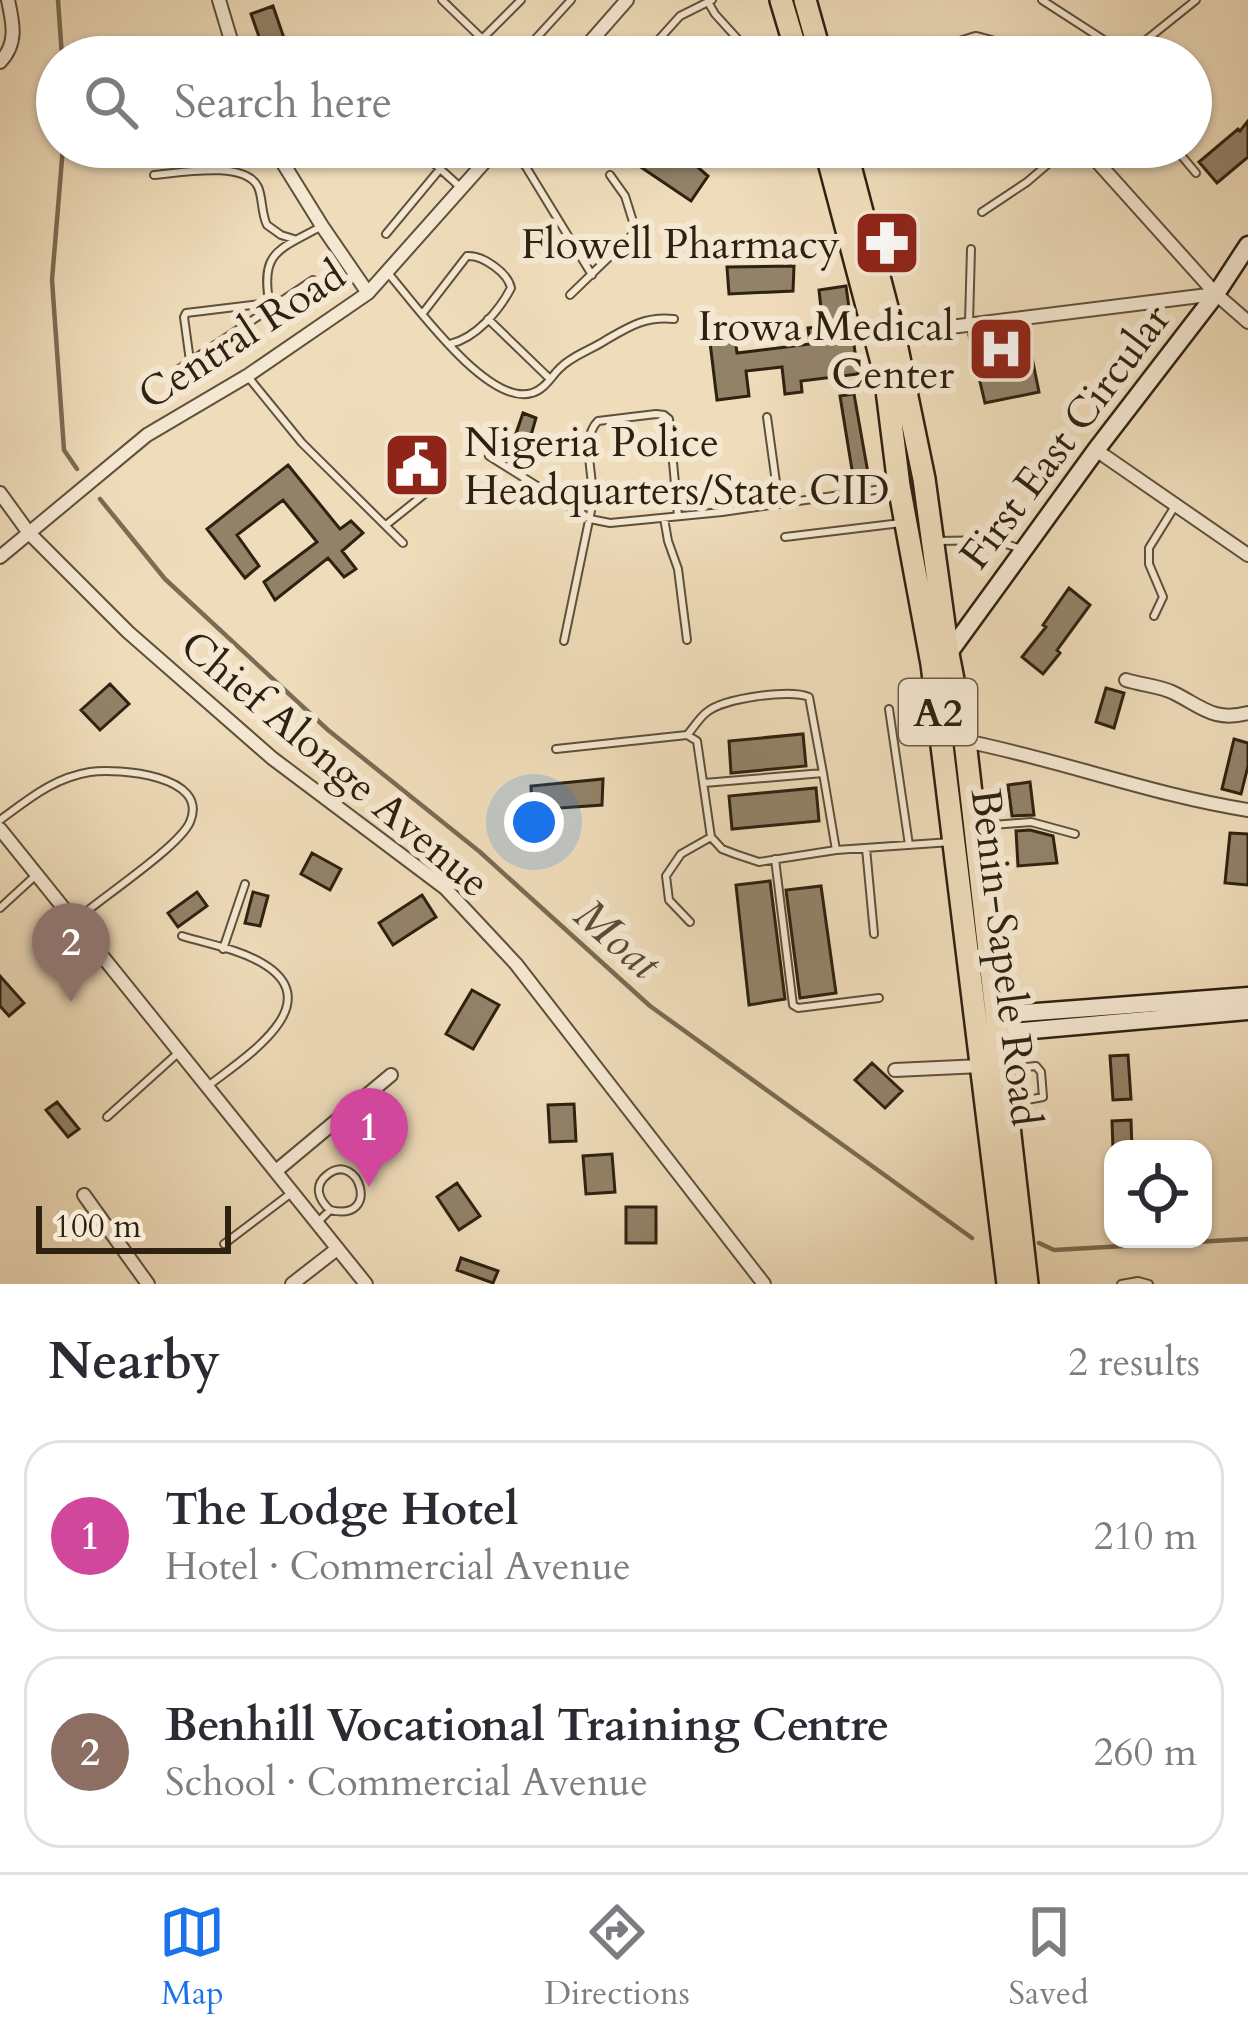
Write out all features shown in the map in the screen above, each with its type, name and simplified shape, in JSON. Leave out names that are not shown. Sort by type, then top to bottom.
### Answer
[{"type":"highway","points":[[781,0],[792,36]]},
{"type":"highway","points":[[805,0],[815,36]]},
{"type":"highway","name":"Benin-Sapele Road","points":[[831,168],[885,374],[906,522],[965,741],[998,1024],[992,1067],[1005,1103],[1027,1284]]},
{"type":"highway","name":"Benin-Sapele Road","points":[[851,168],[894,334],[933,541],[952,842],[992,1067],[1008,1284]]},
{"type":"street","points":[[0,62],[13,40],[8,0]]},
{"type":"street","points":[[219,0],[230,36]]},
{"type":"street","points":[[595,36],[627,0]]},
{"type":"street","points":[[286,168],[368,293]]},
{"type":"street","name":"Central Road","points":[[0,557],[147,435],[247,376],[368,293],[480,168]]},
{"type":"street","points":[[1103,168],[1216,294],[1248,322]]},
{"type":"street","name":"First East Circular","points":[[940,659],[1248,245]]},
{"type":"street","points":[[894,334],[1216,294]]},
{"type":"street","points":[[1096,450],[1248,555]]},
{"type":"street","name":"Chief Alonge Avenue","points":[[0,493],[29,533],[128,632],[272,758],[445,888],[515,964],[764,1284]]},
{"type":"street","points":[[1126,680],[1170,690],[1202,711],[1248,713]]},
{"type":"street","points":[[965,741],[1022,752],[1196,802],[1248,810]]},
{"type":"street","points":[[0,825],[366,1284]]},
{"type":"street","points":[[998,1024],[1248,996]]},
{"type":"street","points":[[998,1024],[1248,1011]]},
{"type":"street","points":[[895,1070],[992,1067]]},
{"type":"street","points":[[276,1171],[391,1075]]},
{"type":"street","points":[[84,1195],[148,1284]]},
{"type":"street","points":[[292,1284],[338,1249]]},
{"type":"lane","points":[[442,0],[479,36]]},
{"type":"lane","points":[[485,36],[520,0]]},
{"type":"lane","points":[[538,36],[571,0]]},
{"type":"lane","points":[[1042,0],[1098,36]]},
{"type":"lane","points":[[1151,36],[1196,0]]},
{"type":"lane","points":[[662,36],[680,16],[710,1],[735,36]]},
{"type":"lane","points":[[527,168],[592,276]]},
{"type":"lane","points":[[982,212],[1043,168]]},
{"type":"lane","points":[[1192,168],[1196,173]]},
{"type":"lane","points":[[386,234],[440,169],[462,188]]},
{"type":"lane","points":[[154,175],[229,170],[248,176],[257,186],[267,225],[295,239]]},
{"type":"lane","points":[[570,296],[634,233],[625,196],[610,175]]},
{"type":"lane","points":[[270,306],[266,277],[274,252],[322,226]]},
{"type":"lane","points":[[969,324],[971,249]]},
{"type":"lane","points":[[423,314],[463,259],[474,255],[508,278],[509,293],[488,319],[466,340],[449,344]]},
{"type":"lane","points":[[388,273],[464,362],[510,392],[532,393],[564,364],[641,320],[674,319]]},
{"type":"lane","points":[[179,369],[313,280]]},
{"type":"lane","points":[[190,361],[186,313],[270,306]]},
{"type":"lane","points":[[488,319],[550,379]]},
{"type":"lane","points":[[247,376],[302,443],[403,543]]},
{"type":"lane","points":[[563,641],[590,519],[594,482],[591,425],[656,414],[669,419],[679,516]]},
{"type":"lane","points":[[767,417],[779,504]]},
{"type":"lane","points":[[489,456],[590,519],[610,523],[899,486]]},
{"type":"lane","points":[[386,525],[437,484]]},
{"type":"lane","points":[[1154,616],[1163,597],[1149,564],[1149,548],[1176,505]]},
{"type":"lane","points":[[664,518],[679,568],[686,640]]},
{"type":"lane","points":[[785,537],[906,522]]},
{"type":"lane","points":[[933,541],[994,540],[1023,550]]},
{"type":"lane","points":[[687,735],[706,712],[726,702],[802,693],[809,697],[836,850]]},
{"type":"lane","points":[[889,709],[909,845]]},
{"type":"lane","points":[[556,748],[687,735],[697,741],[711,837],[722,849],[759,862],[836,850],[952,842],[976,832],[1031,823],[1075,834]]},
{"type":"lane","points":[[0,825],[39,790],[91,772],[151,776],[175,783],[189,795],[188,826],[156,858],[76,920]]},
{"type":"lane","points":[[704,783],[823,773]]},
{"type":"lane","points":[[690,922],[669,900],[666,876],[681,854],[711,837]]},
{"type":"lane","points":[[866,848],[874,934]]},
{"type":"lane","points":[[775,859],[793,1005],[879,998]]},
{"type":"lane","points":[[0,908],[37,874]]},
{"type":"lane","points":[[224,949],[245,884]]},
{"type":"lane","points":[[182,936],[258,961],[285,988],[287,1008],[277,1028],[208,1086]]},
{"type":"lane","points":[[107,1117],[180,1051]]},
{"type":"lane","points":[[992,1067],[1036,1066],[1041,1072],[1043,1093],[1038,1099],[1005,1103]]},
{"type":"lane","points":[[340,1170],[351,1173],[359,1180],[359,1202],[351,1210],[330,1210],[322,1203],[321,1181],[340,1170]]},
{"type":"lane","points":[[224,1244],[293,1192]]},
{"type":"lane","points":[[317,1223],[330,1210]]},
{"type":"lane","points":[[1121,1284],[1149,1284]]},
{"type":"building","points":[[273,6],[283,36],[259,36],[251,14]]},
{"type":"building","points":[[1248,121],[1248,157],[1217,183],[1204,168],[1212,168],[1212,151]]},
{"type":"building","points":[[642,168],[699,168],[708,176],[691,201]]},
{"type":"building","points":[[794,266],[793,291],[729,294],[727,267]]},
{"type":"building","points":[[846,286],[858,374],[801,381],[802,392],[785,394],[782,367],[746,371],[749,396],[717,400],[708,326],[733,323],[737,353],[810,344],[808,328],[823,326],[819,290]]},
{"type":"building","name":"Irowa Medical Center","points":[[1026,328],[1039,392],[985,403],[969,335]]},
{"type":"building","points":[[854,394],[868,473],[853,476],[840,396]]},
{"type":"building","points":[[523,413],[536,418],[523,463],[508,457]]},
{"type":"building","points":[[288,465],[340,529],[351,521],[363,533],[342,551],[356,569],[344,577],[328,558],[275,600],[264,582],[317,542],[283,500],[237,535],[259,566],[245,578],[207,529]]},
{"type":"building","points":[[1069,588],[1090,605],[1043,674],[1022,657]]},
{"type":"building","points":[[110,684],[129,704],[100,730],[81,710]]},
{"type":"building","points":[[1106,688],[1124,693],[1114,728],[1096,722]]},
{"type":"building","points":[[803,734],[806,766],[731,773],[729,741]]},
{"type":"building","points":[[1234,739],[1248,743],[1241,794],[1222,789]]},
{"type":"building","points":[[603,779],[602,805],[532,810],[531,786]]},
{"type":"building","points":[[1030,782],[1034,815],[1012,816],[1008,785]]},
{"type":"building","points":[[816,788],[819,821],[732,829],[729,796]]},
{"type":"building","points":[[1016,831],[1053,836],[1057,863],[1018,866]]},
{"type":"building","points":[[1230,833],[1248,834],[1248,885],[1225,883]]},
{"type":"building","points":[[312,853],[341,869],[330,890],[301,874]]},
{"type":"building","points":[[770,881],[785,999],[749,1005],[736,885]]},
{"type":"building","points":[[821,886],[836,993],[800,998],[786,890]]},
{"type":"building","points":[[197,892],[207,906],[178,927],[168,913]]},
{"type":"building","points":[[253,892],[268,896],[260,926],[245,923]]},
{"type":"building","points":[[422,895],[436,917],[393,945],[379,923]]},
{"type":"building","points":[[0,976],[24,1003],[9,1016],[0,1006]]},
{"type":"building","points":[[472,990],[499,1005],[473,1049],[446,1034]]},
{"type":"building","points":[[1128,1055],[1131,1099],[1113,1100],[1110,1056]]},
{"type":"building","points":[[872,1063],[902,1091],[885,1108],[855,1080]]},
{"type":"building","points":[[57,1102],[79,1129],[68,1137],[46,1110]]},
{"type":"building","points":[[574,1104],[576,1141],[550,1142],[548,1105]]},
{"type":"building","points":[[1131,1120],[1132,1140],[1113,1140],[1112,1121]]},
{"type":"building","points":[[612,1154],[615,1192],[586,1194],[583,1156]]},
{"type":"building","points":[[457,1183],[480,1216],[459,1230],[437,1197]]},
{"type":"building","points":[[626,1207],[656,1207],[656,1243],[626,1243]]},
{"type":"building","points":[[461,1258],[498,1271],[493,1283],[457,1270]]},
{"type":"waterway","name":"Moat","points":[[58,0],[61,36]]},
{"type":"waterway","name":"Moat","points":[[61,168],[52,280],[64,450],[77,469]]},
{"type":"waterway","name":"Moat","points":[[100,499],[165,579],[328,730],[480,852],[650,1006],[972,1238]]},
{"type":"waterway","name":"Moat","points":[[1039,1243],[1054,1250],[1248,1239]]},
{"type":"place","name":"Flowell Pharmacy","points":[[887,243]]},
{"type":"place","name":"Irowa Medical Center","points":[[1001,349]]},
{"type":"place","name":"Nigeria Police Headquarters/State CID","points":[[417,465]]},
{"type":"place","name":"Benhill Vocational Training Centre","points":[[71,1002]]},
{"type":"place","name":"The Lodge Hotel","points":[[369,1187]]}]
